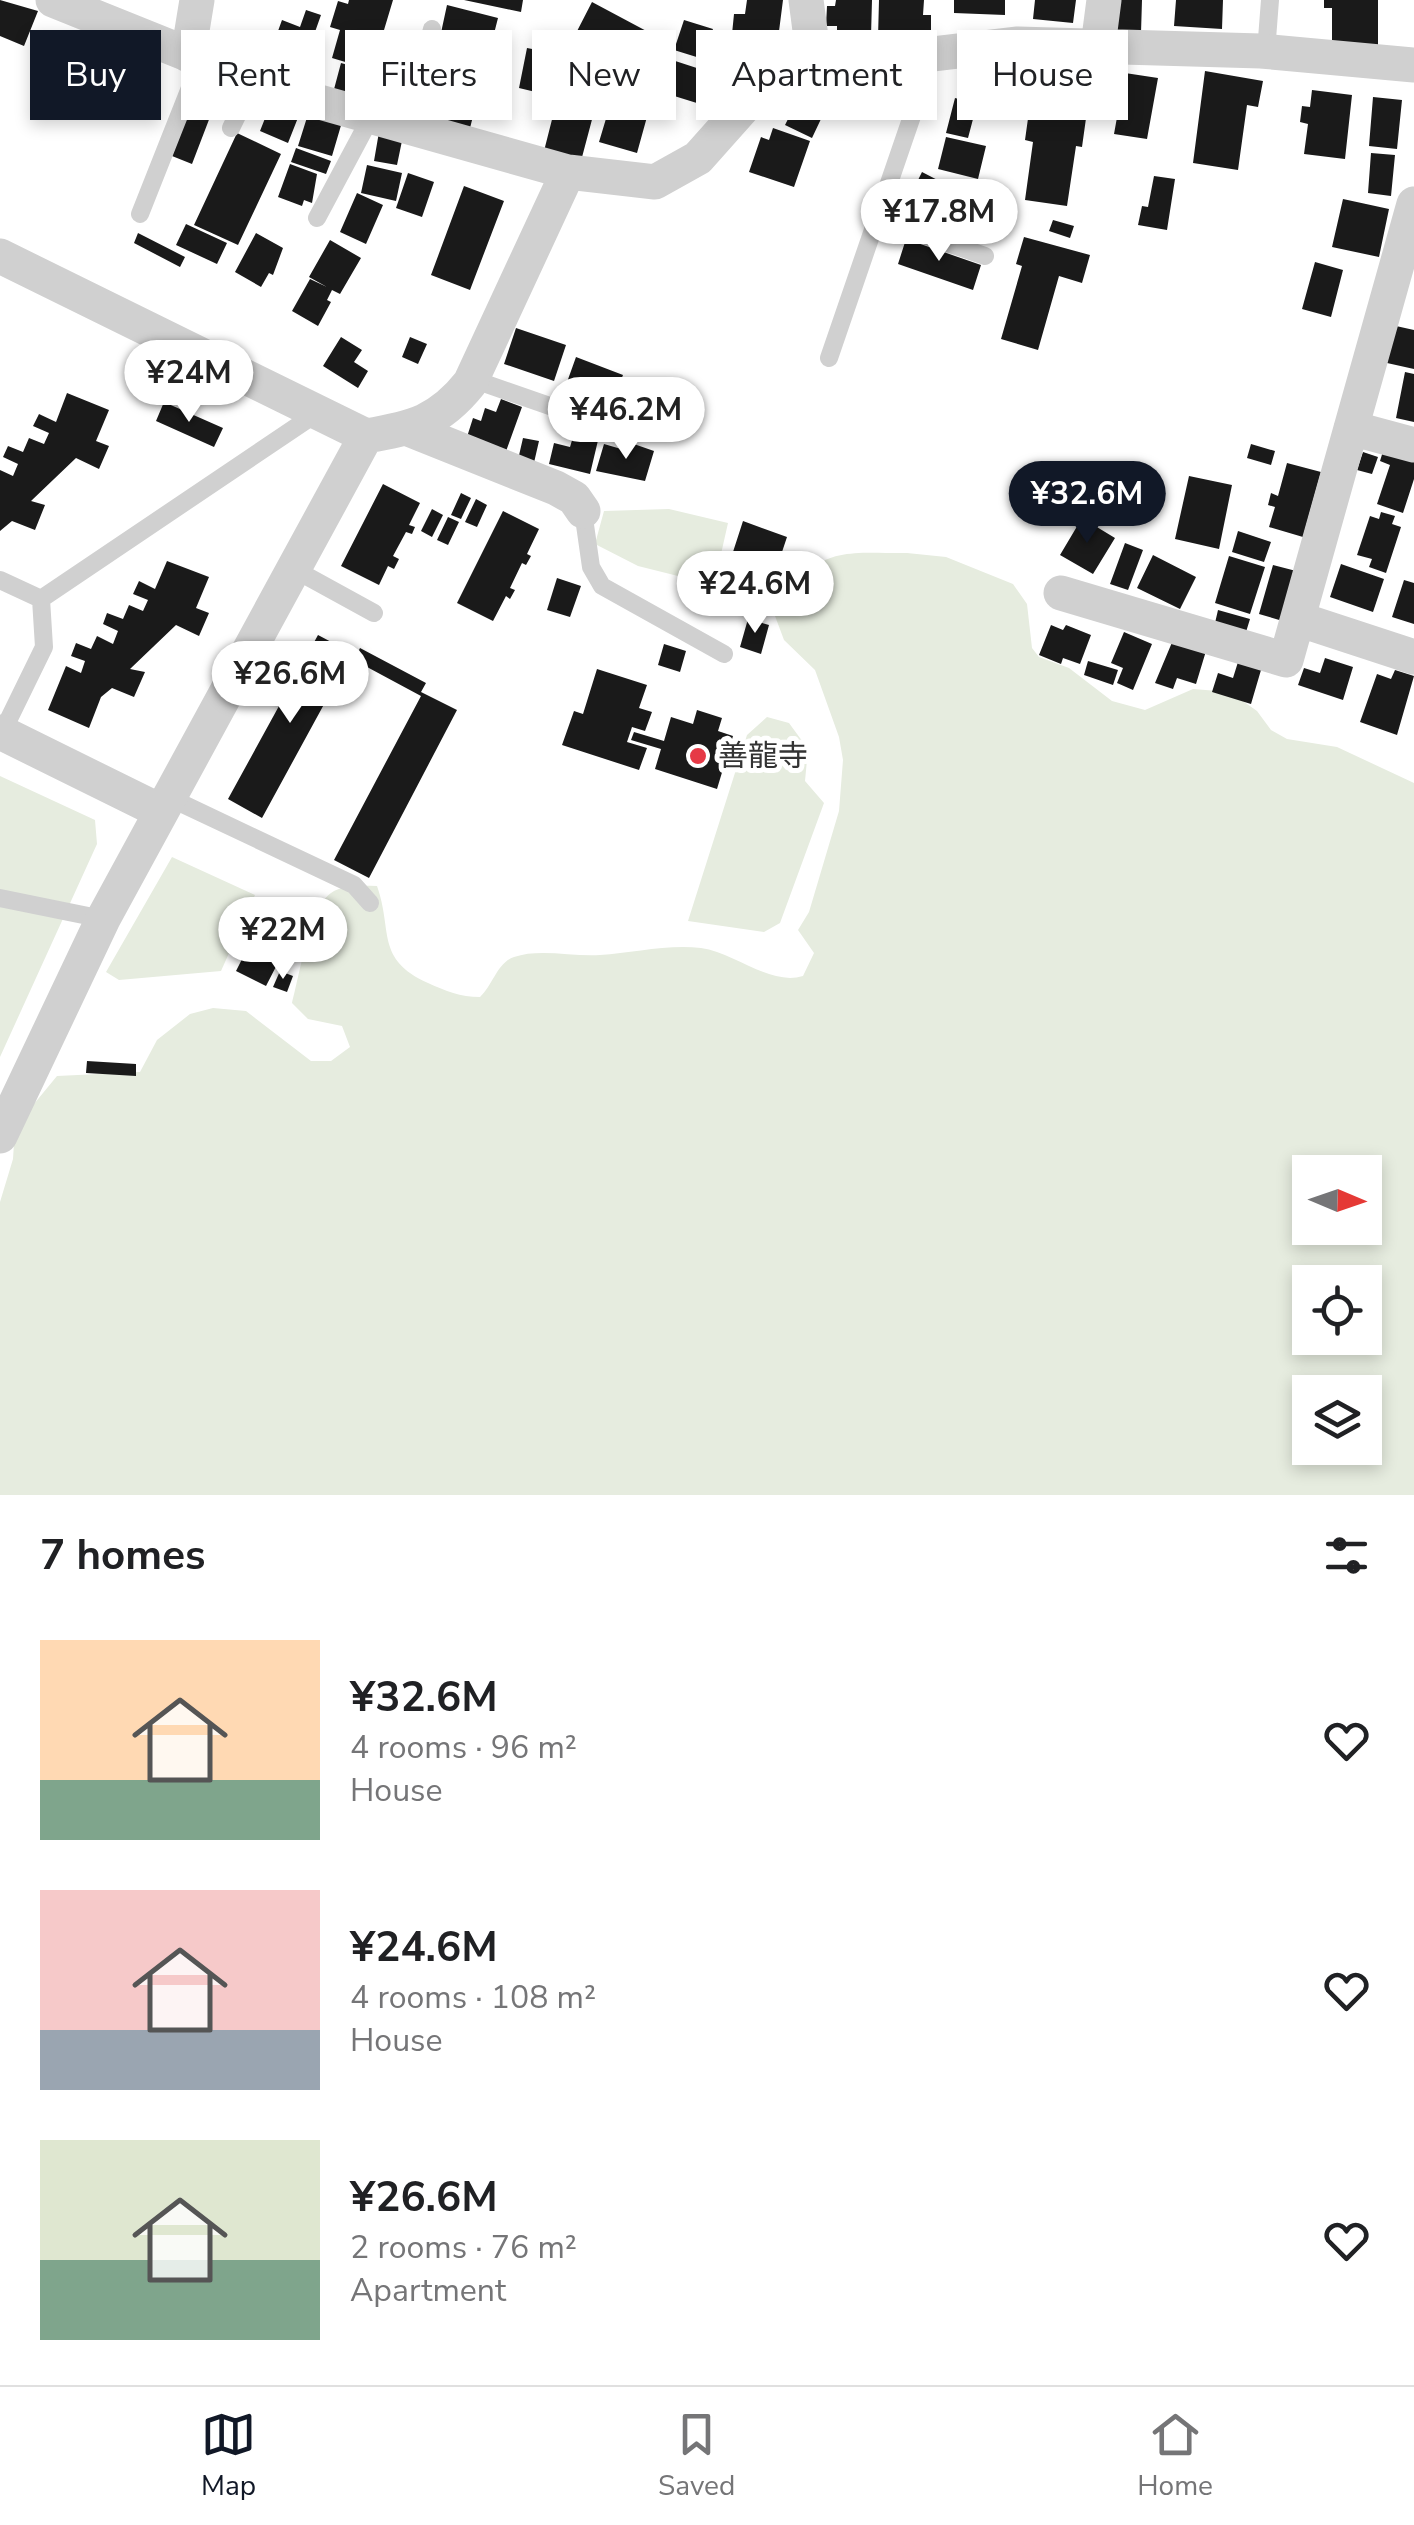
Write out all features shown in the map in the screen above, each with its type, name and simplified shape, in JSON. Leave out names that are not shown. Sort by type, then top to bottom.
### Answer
[{"type":"street","points":[[53,0],[181,51]]},
{"type":"street","points":[[196,30],[197,0]]},
{"type":"street","points":[[806,0],[810,30]]},
{"type":"street","points":[[1100,30],[1104,0]]},
{"type":"street","points":[[1128,47],[1266,52],[1414,65]]},
{"type":"street","points":[[391,120],[568,172],[655,182],[698,158],[732,120]]},
{"type":"street","points":[[0,256],[366,436],[430,420],[452,406],[472,378],[568,172]]},
{"type":"street","points":[[1061,592],[1286,660],[1414,204]]},
{"type":"street","points":[[406,428],[556,488],[574,498],[583,511]]},
{"type":"street","points":[[1351,428],[1414,445]]},
{"type":"street","points":[[0,1136],[103,919],[366,436]]},
{"type":"street","points":[[1298,619],[1414,657]]},
{"type":"street","points":[[1,732],[164,804]]},
{"type":"lane","points":[[1266,52],[1270,0]]},
{"type":"lane","points":[[406,124],[432,29]]},
{"type":"lane","points":[[140,214],[181,97]]},
{"type":"lane","points":[[231,128],[235,120]]},
{"type":"lane","points":[[317,218],[369,120]]},
{"type":"lane","points":[[829,358],[911,120]]},
{"type":"lane","points":[[878,219],[985,256]]},
{"type":"lane","points":[[472,378],[610,427]]},
{"type":"lane","points":[[41,599],[318,412]]},
{"type":"lane","points":[[583,511],[591,567],[602,586],[724,654]]},
{"type":"lane","points":[[291,568],[374,613]]},
{"type":"lane","points":[[0,580],[41,599]]},
{"type":"lane","points":[[1,732],[44,646],[41,599]]},
{"type":"lane","points":[[164,804],[354,885],[370,903]]},
{"type":"lane","points":[[0,898],[103,919]]},
{"type":"shaded area","points":[[669,509],[728,523],[714,585],[638,566],[595,544],[604,511]]},
{"type":"shaded area","points":[[845,554],[946,557],[1013,584],[1027,604],[1032,648],[1039,657],[1069,668],[1112,701],[1145,710],[1193,689],[1218,691],[1240,699],[1257,711],[1271,730],[1287,739],[1337,747],[1414,783],[1414,1495],[0,1495],[0,1202],[13,1159],[15,1127],[57,1076],[140,1072],[157,1040],[190,1014],[213,1008],[246,1011],[311,1061],[331,1061],[350,1047],[342,1026],[308,1019],[292,1003],[317,913],[331,893],[348,887],[377,886],[389,942],[400,964],[428,983],[460,995],[480,997],[508,960],[534,953],[600,955],[701,948],[778,977],[803,976],[814,953],[798,930],[809,912],[839,811],[843,760],[839,737],[815,670],[784,640],[775,616],[780,602],[822,561]]},
{"type":"shaded area","points":[[767,717],[789,723],[808,749],[805,781],[824,803],[780,923],[764,932],[688,921],[747,735]]},
{"type":"shaded area","points":[[0,776],[95,820],[97,844],[0,1057]]},
{"type":"shaded area","points":[[172,857],[255,895],[221,971],[119,980],[106,972]]},
{"type":"building","points":[[0,0],[38,11],[24,46],[0,36]]},
{"type":"building","points":[[349,0],[393,0],[384,30],[345,30],[345,62],[332,58],[340,30],[330,27],[338,1],[348,4]]},
{"type":"building","points":[[464,0],[523,0],[521,12]]},
{"type":"building","points":[[747,0],[783,0],[779,30],[732,30],[734,14],[745,14]]},
{"type":"building","points":[[836,0],[872,0],[871,30],[837,30],[837,26],[826,26],[827,6],[835,6]]},
{"type":"building","points":[[879,0],[924,0],[923,15],[931,15],[931,30],[878,30]]},
{"type":"building","points":[[954,0],[1005,0],[1005,15],[954,13]]},
{"type":"building","points":[[1035,0],[1076,0],[1073,23],[1033,19]]},
{"type":"building","points":[[1109,0],[1142,0],[1141,33],[1107,30]]},
{"type":"building","points":[[1176,0],[1223,0],[1222,29],[1174,26]]},
{"type":"building","points":[[1324,0],[1378,0],[1378,45],[1332,45],[1332,8],[1324,8]]},
{"type":"building","points":[[592,2],[644,30],[578,30]]},
{"type":"building","points":[[447,5],[498,18],[495,30],[442,30]]},
{"type":"building","points":[[306,10],[321,15],[316,30],[278,30],[282,20],[300,27]]},
{"type":"building","points":[[684,20],[713,29],[696,30],[696,57],[676,51]]},
{"type":"building","points":[[527,48],[532,49],[532,91],[519,88]]},
{"type":"building","points":[[676,61],[696,68],[696,103],[676,97]]},
{"type":"building","points":[[341,63],[345,64],[345,96],[333,93]]},
{"type":"building","points":[[1205,71],[1263,81],[1258,107],[1247,105],[1238,170],[1193,163]]},
{"type":"building","points":[[1128,73],[1158,78],[1147,139],[1114,134],[1117,120],[1128,120]]},
{"type":"building","points":[[1312,90],[1352,95],[1345,159],[1304,154],[1308,124],[1300,122],[1302,106],[1310,107]]},
{"type":"building","points":[[1373,97],[1402,100],[1397,149],[1369,146]]},
{"type":"building","points":[[957,99],[957,120],[973,120],[968,138],[946,133]]},
{"type":"building","points":[[325,116],[342,122],[332,156],[298,146],[306,120],[325,120]]},
{"type":"building","points":[[186,120],[209,120],[192,164],[172,156]]},
{"type":"building","points":[[264,120],[297,120],[288,143],[260,131]]},
{"type":"building","points":[[439,120],[472,120],[470,128]]},
{"type":"building","points":[[552,120],[592,120],[581,161],[544,151]]},
{"type":"building","points":[[606,120],[646,120],[637,153],[599,142]]},
{"type":"building","points":[[788,120],[820,120],[812,138],[785,125]]},
{"type":"building","points":[[1028,120],[1086,120],[1082,147],[1076,146],[1067,206],[1025,200],[1033,142],[1025,140]]},
{"type":"building","points":[[773,128],[810,141],[794,187],[749,172],[761,137],[769,140]]},
{"type":"building","points":[[379,132],[403,136],[397,165],[374,161]]},
{"type":"building","points":[[237,133],[281,154],[238,245],[194,225]]},
{"type":"building","points":[[946,137],[986,146],[978,179],[938,169]]},
{"type":"building","points":[[296,148],[331,161],[326,174],[291,162]]},
{"type":"building","points":[[1371,153],[1395,155],[1391,196],[1368,193]]},
{"type":"building","points":[[290,164],[317,174],[312,203],[304,200],[302,206],[278,197]]},
{"type":"building","points":[[367,165],[402,173],[396,201],[361,193]]},
{"type":"building","points":[[922,172],[980,202],[973,216],[915,186]]},
{"type":"building","points":[[408,173],[434,182],[422,217],[396,208]]},
{"type":"building","points":[[1154,176],[1175,179],[1167,230],[1138,225],[1142,206],[1148,207]]},
{"type":"building","points":[[464,186],[504,201],[470,290],[431,275]]},
{"type":"building","points":[[357,193],[383,205],[366,244],[340,232]]},
{"type":"building","points":[[1343,199],[1389,209],[1379,257],[1332,247]]},
{"type":"building","points":[[1053,220],[1074,226],[1070,238],[1049,231]]},
{"type":"building","points":[[186,224],[227,243],[217,264],[176,245]]},
{"type":"building","points":[[138,233],[185,257],[180,267],[134,243]]},
{"type":"building","points":[[256,233],[283,248],[273,275],[269,273],[261,287],[235,272]]},
{"type":"building","points":[[1024,237],[1090,255],[1082,283],[1059,276],[1038,350],[1001,339],[1022,266],[1016,264]]},
{"type":"building","points":[[906,239],[981,265],[973,290],[898,264]]},
{"type":"building","points":[[330,240],[361,258],[340,294],[332,290],[327,300],[331,302],[318,326],[292,311],[310,279],[327,287],[309,277]]},
{"type":"building","points":[[1315,262],[1343,270],[1331,317],[1302,309]]},
{"type":"building","points":[[1396,326],[1414,330],[1414,369],[1387,363]]},
{"type":"building","points":[[516,328],[566,345],[554,381],[504,364]]},
{"type":"building","points":[[341,337],[362,350],[354,362],[368,371],[358,388],[323,366]]},
{"type":"building","points":[[410,337],[427,344],[418,364],[402,357]]},
{"type":"building","points":[[576,357],[623,375],[612,403],[566,385]]},
{"type":"building","points":[[1405,372],[1414,374],[1414,422],[1396,418]]},
{"type":"building","points":[[657,380],[684,391],[678,410],[650,400]]},
{"type":"building","points":[[67,393],[109,410],[96,441],[109,446],[99,469],[76,458],[31,501],[45,505],[35,530],[12,521],[0,531],[0,470],[13,476],[18,464],[3,457],[8,446],[23,452],[29,438],[44,444],[49,433],[33,426],[39,414],[56,422]]},
{"type":"building","points":[[627,393],[670,410],[659,439],[616,422]]},
{"type":"building","points":[[501,399],[522,407],[505,454],[466,440],[473,418],[481,421],[485,408],[496,412]]},
{"type":"building","points":[[164,402],[223,428],[214,447],[156,421]]},
{"type":"building","points":[[576,427],[600,432],[590,474],[549,464],[554,443],[570,447]]},
{"type":"building","points":[[523,438],[539,441],[533,467],[517,464]]},
{"type":"building","points":[[631,443],[654,451],[645,481],[596,471],[604,444],[628,451]]},
{"type":"building","points":[[1251,444],[1275,451],[1271,465],[1247,458]]},
{"type":"building","points":[[1384,448],[1414,458],[1414,479],[1403,513],[1377,504],[1390,465],[1380,461]]},
{"type":"building","points":[[1363,452],[1378,457],[1372,474],[1357,470]]},
{"type":"building","points":[[1287,463],[1321,472],[1303,537],[1269,527],[1275,507],[1268,505],[1271,493],[1278,496]]},
{"type":"building","points":[[1189,476],[1232,485],[1219,549],[1175,539]]},
{"type":"building","points":[[383,484],[420,503],[409,525],[415,527],[412,534],[406,532],[393,556],[399,559],[394,569],[388,566],[379,585],[341,566]]},
{"type":"building","points":[[461,493],[471,498],[461,519],[451,515]]},
{"type":"building","points":[[476,499],[487,505],[477,527],[465,522]]},
{"type":"building","points":[[432,509],[443,515],[432,537],[421,531]]},
{"type":"building","points":[[503,511],[539,529],[527,554],[531,556],[526,565],[522,563],[510,588],[515,590],[510,599],[506,596],[493,621],[457,603]]},
{"type":"building","points":[[1381,512],[1395,516],[1392,524],[1401,527],[1386,573],[1369,567],[1372,559],[1357,555],[1370,516],[1379,519]]},
{"type":"building","points":[[448,517],[459,522],[448,545],[437,540]]},
{"type":"building","points":[[1082,518],[1115,538],[1093,574],[1060,555]]},
{"type":"building","points":[[743,521],[787,537],[776,570],[732,555]]},
{"type":"building","points":[[1238,531],[1271,542],[1264,562],[1232,552]]},
{"type":"building","points":[[1125,543],[1143,550],[1128,590],[1110,584]]},
{"type":"building","points":[[1153,555],[1196,577],[1180,609],[1137,588]]},
{"type":"building","points":[[1229,556],[1265,567],[1250,614],[1215,603]]},
{"type":"building","points":[[167,561],[209,577],[196,608],[209,613],[199,636],[176,625],[130,669],[145,672],[134,697],[112,688],[101,697],[89,728],[48,710],[66,666],[81,673],[85,661],[71,656],[76,643],[91,649],[97,636],[113,644],[118,631],[103,624],[107,613],[123,619],[129,605],[143,611],[148,600],[133,594],[139,581],[155,589]]},
{"type":"building","points":[[1341,564],[1384,579],[1373,612],[1330,597]]},
{"type":"building","points":[[1273,565],[1300,572],[1286,622],[1259,614]]},
{"type":"building","points":[[557,578],[581,586],[570,617],[547,610]]},
{"type":"building","points":[[1404,580],[1414,583],[1414,624],[1392,617]]},
{"type":"building","points":[[1218,610],[1250,619],[1246,632],[1215,623]]},
{"type":"building","points":[[748,619],[769,625],[761,654],[740,647]]},
{"type":"building","points":[[1051,625],[1063,630],[1066,625],[1091,635],[1080,664],[1063,658],[1061,664],[1039,655]]},
{"type":"building","points":[[1124,632],[1152,644],[1133,690],[1117,683],[1123,668],[1111,663]]},
{"type":"building","points":[[318,635],[352,653],[262,818],[228,799]]},
{"type":"building","points":[[1173,640],[1206,651],[1196,684],[1177,678],[1173,689],[1155,683]]},
{"type":"building","points":[[664,644],[686,651],[680,672],[658,665]]},
{"type":"building","points":[[360,648],[426,683],[421,692],[457,710],[369,878],[334,860],[421,696],[354,660]]},
{"type":"building","points":[[1325,658],[1353,667],[1343,700],[1298,685],[1304,668],[1320,673]]},
{"type":"building","points":[[1088,661],[1118,670],[1113,685],[1084,675]]},
{"type":"building","points":[[1238,662],[1261,670],[1251,704],[1212,692],[1218,673],[1233,678]]},
{"type":"building","points":[[597,669],[647,685],[639,708],[652,712],[645,731],[632,727],[627,742],[647,748],[639,770],[562,745],[574,711],[583,714]]},
{"type":"building","points":[[1395,670],[1414,676],[1397,735],[1360,722],[1377,674],[1391,679]]},
{"type":"building","points":[[697,710],[722,718],[718,731],[733,736],[717,789],[655,769],[661,749],[631,740],[634,732],[664,741],[671,717],[693,724]]},
{"type":"building","points":[[271,902],[301,918],[266,986],[236,971]]},
{"type":"building","points":[[280,971],[293,976],[287,992],[273,987]]},
{"type":"building","points":[[87,1061],[136,1064],[136,1076],[86,1073]]},
{"type":"place","name":"善龍寺","points":[[698,756]]}]
